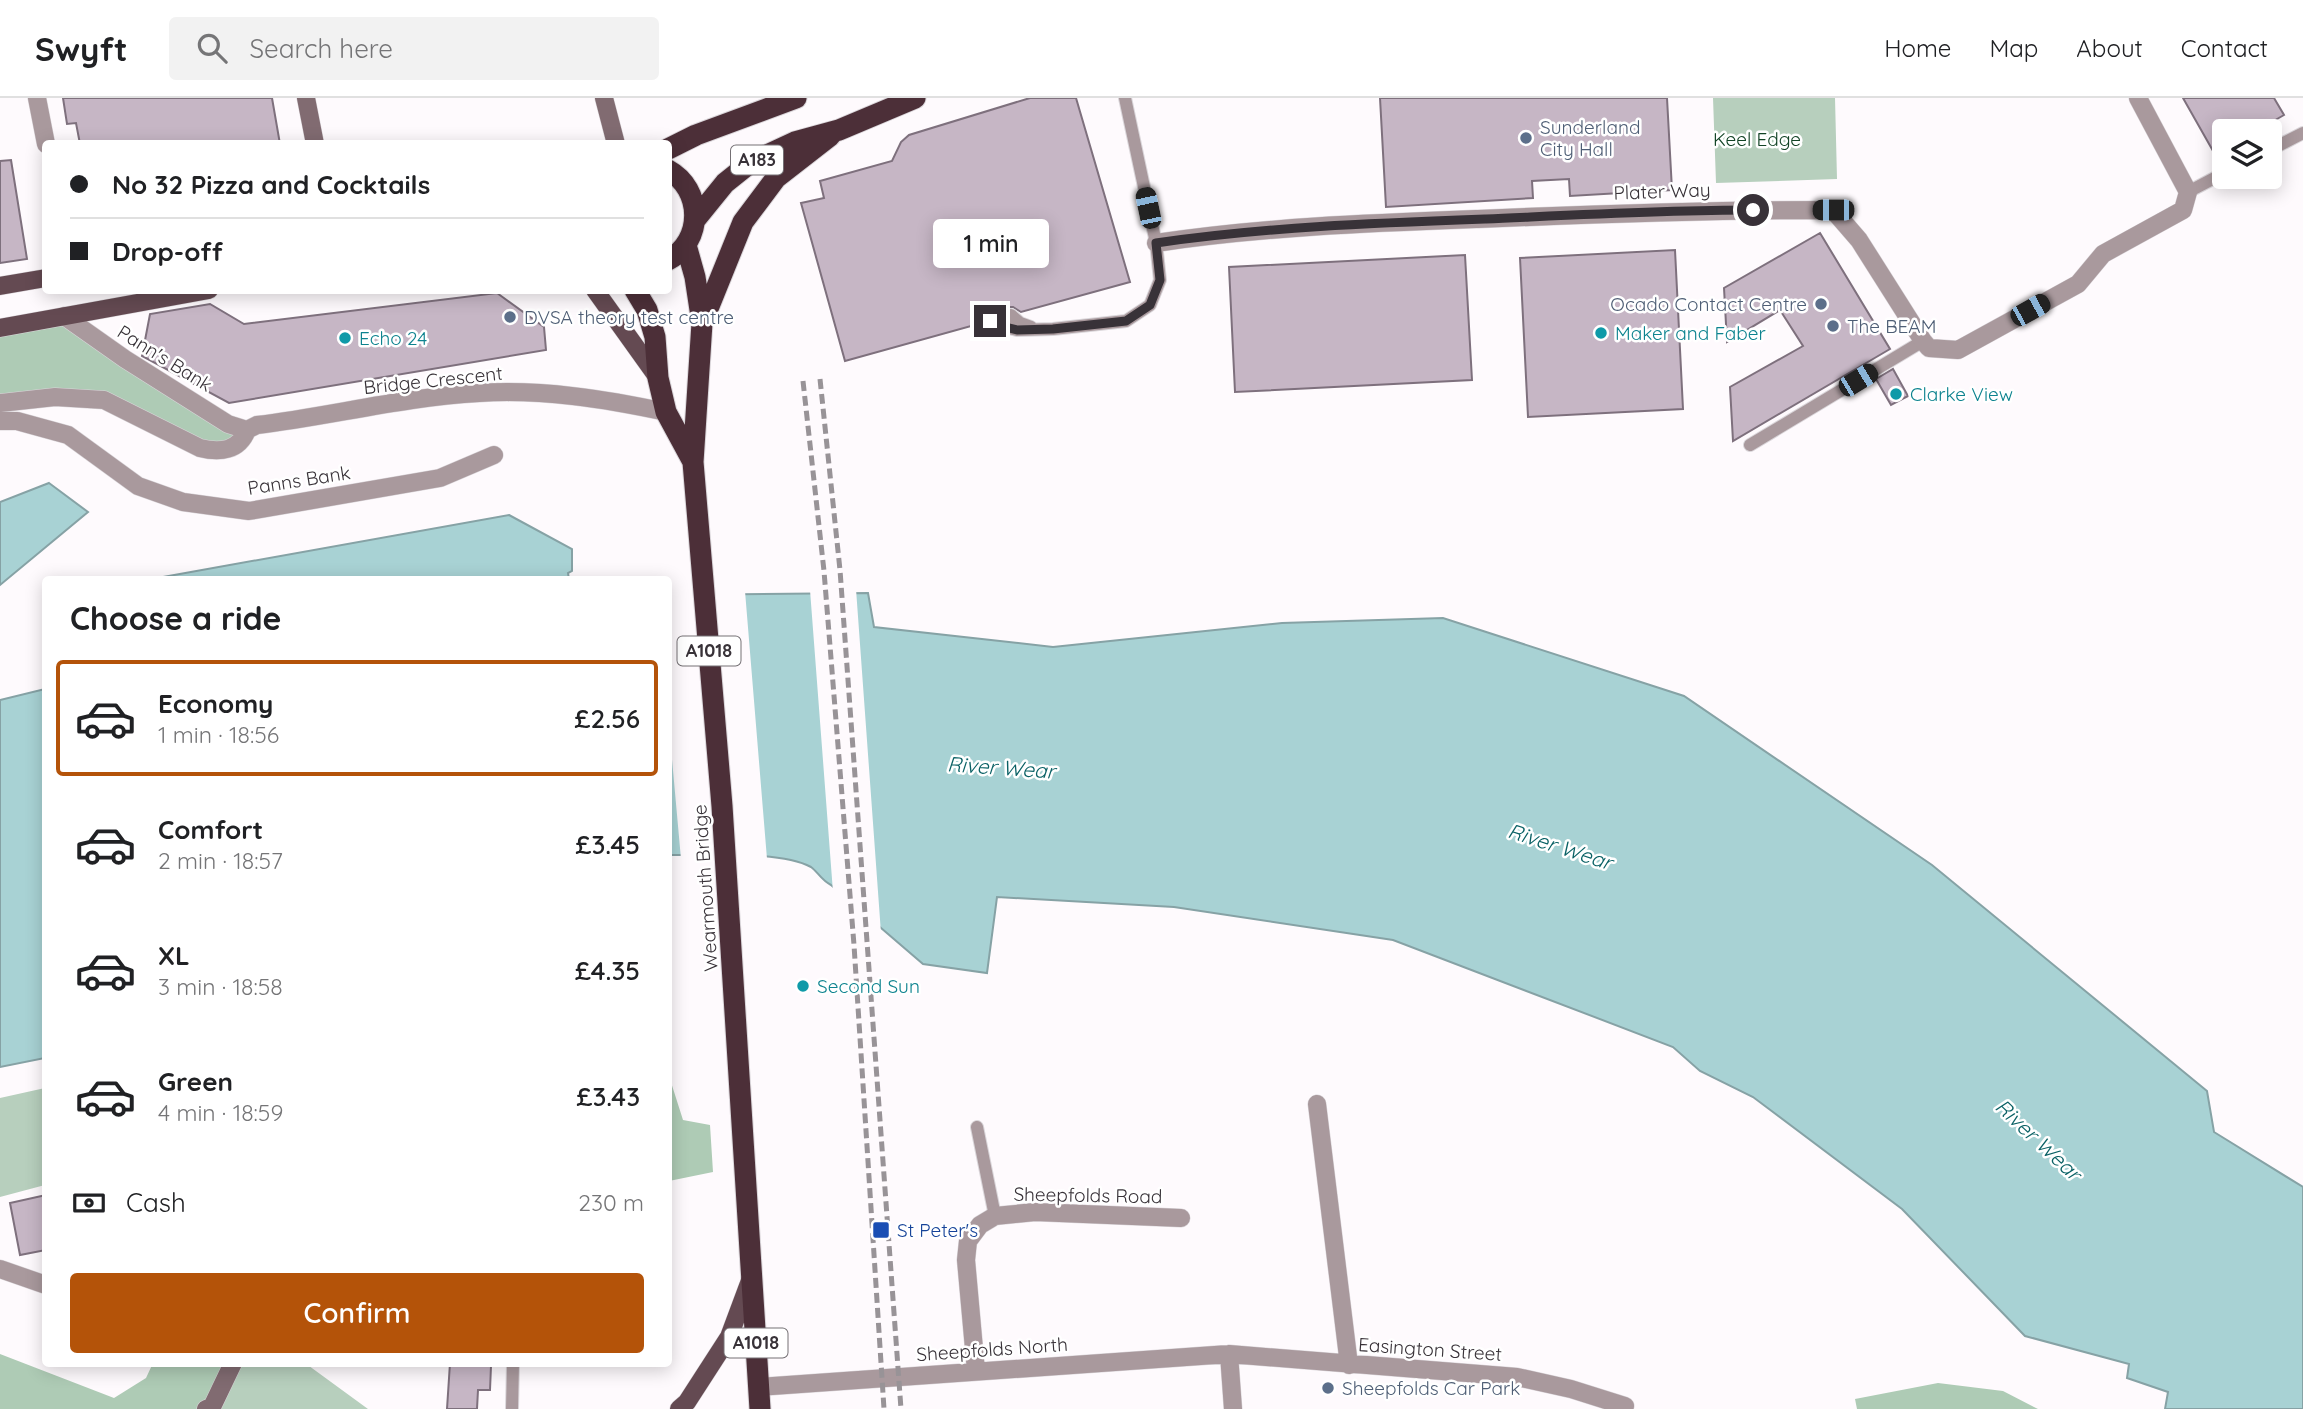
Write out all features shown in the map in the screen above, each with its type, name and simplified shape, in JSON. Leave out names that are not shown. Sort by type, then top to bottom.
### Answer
[{"type":"highway","name":"A183","points":[[695,220],[725,183],[750,163],[795,142],[839,130],[915,98]]},
{"type":"highway","name":"A183","points":[[672,147],[782,101]]},
{"type":"highway","name":"A1018","points":[[702,323],[743,222],[752,209],[776,178],[839,130]]},
{"type":"highway","points":[[672,174],[687,187],[695,205],[692,233],[686,245],[672,257]]},
{"type":"highway","name":"A1018","points":[[686,245],[695,277],[702,323],[693,462]]},
{"type":"highway","name":"A1018","points":[[637,294],[647,310],[655,337],[658,378],[666,412],[693,462]]},
{"type":"highway","name":"Wearmouth Bridge","points":[[693,462],[722,806],[752,1278]]},
{"type":"highway","name":"A1018","points":[[752,1278],[760,1409]]},
{"type":"main road","points":[[0,286],[42,279]]},
{"type":"main road","points":[[0,328],[187,294]]},
{"type":"main road","points":[[598,294],[658,378]]},
{"type":"main road","points":[[679,1409],[687,1402],[729,1337],[752,1278]]},
{"type":"street","points":[[37,98],[45,140]]},
{"type":"street","points":[[306,98],[314,140]]},
{"type":"street","points":[[604,98],[615,140]]},
{"type":"street","points":[[1923,341],[1930,348],[1958,350],[2078,284],[2104,254],[2183,210],[2188,192],[2138,98]]},
{"type":"street","name":"Plater Way","points":[[1156,243],[1195,237],[1406,222],[1700,210],[1833,210],[1859,240],[1923,341]]},
{"type":"street","name":"Pann's Bank","points":[[64,316],[125,359],[228,424],[247,430]]},
{"type":"street","name":"Bridge Crescent","points":[[247,430],[257,425],[368,406],[480,393],[550,393],[666,412]]},
{"type":"street","points":[[0,403],[55,397],[104,400],[212,451],[236,446],[247,430]]},
{"type":"street","name":"Panns Bank","points":[[0,421],[17,421],[68,435],[138,486],[149,490],[183,502],[249,511],[440,478],[494,455]]},
{"type":"street","points":[[1317,1104],[1349,1364]]},
{"type":"street","name":"Sheepfolds Road","points":[[976,1371],[966,1260],[968,1241],[979,1225],[995,1216],[1035,1212],[1181,1218]]},
{"type":"street","points":[[0,1269],[42,1284]]},
{"type":"street","points":[[1229,1354],[1234,1409]]},
{"type":"street","name":"Easington Street","points":[[1229,1354],[1517,1377],[1571,1389],[1622,1408]]},
{"type":"street","name":"Sheepfolds North","points":[[759,1387],[1229,1354]]},
{"type":"street","points":[[206,1409],[212,1407],[231,1367]]},
{"type":"lane","points":[[990,321],[1017,330],[1055,329],[1126,321],[1150,305],[1160,280],[1156,243],[1126,105],[1119,98]]},
{"type":"lane","points":[[1126,105],[1131,98]]},
{"type":"lane","points":[[2282,144],[2303,133]]},
{"type":"lane","points":[[2188,192],[2212,179]]},
{"type":"lane","points":[[1011,315],[1030,327],[1055,329]]},
{"type":"lane","points":[[1749,445],[1923,341]]},
{"type":"lane","points":[[977,1127],[995,1216]]},
{"type":"lane","points":[[512,1409],[513,1367]]},
{"type":"green space","name":"Keel Edge","points":[[1713,98],[1835,98],[1837,179],[1716,183]]},
{"type":"green space","points":[[64,316],[247,430],[225,450],[119,406],[0,403],[0,328]]},
{"type":"green space","points":[[672,1085],[683,1120],[710,1125],[713,1172],[672,1180]]},
{"type":"green space","points":[[42,1089],[42,1186],[0,1197],[0,1098]]},
{"type":"green space","points":[[0,1354],[114,1398],[146,1378],[151,1367],[231,1367],[206,1409],[0,1409]]},
{"type":"green space","points":[[231,1367],[310,1367],[368,1409],[206,1409]]},
{"type":"green space","points":[[1938,1383],[2003,1391],[2038,1409],[1857,1409],[1855,1399]]},
{"type":"water","points":[[49,483],[88,512],[0,585],[0,502]]},
{"type":"water","points":[[509,515],[572,549],[572,571],[568,573],[568,576],[169,576]]},
{"type":"water","name":"River Wear","points":[[868,593],[874,627],[1053,647],[1282,623],[1443,618],[1684,696],[1932,865],[2207,1091],[2214,1132],[2303,1187],[2303,1409],[2165,1409],[2168,1392],[2127,1378],[2129,1364],[2025,1336],[1902,1209],[1753,1097],[1700,1071],[1673,1047],[1393,940],[1174,907],[997,897],[987,973],[923,964],[811,867],[781,858],[762,856],[672,855],[672,595]]},
{"type":"water","points":[[42,690],[42,1059],[0,1067],[0,700]]},
{"type":"pier","points":[[856,589],[881,933],[833,892],[810,590]]},
{"type":"pier","points":[[745,591],[767,859],[681,859],[672,759],[672,592]]},
{"type":"building","points":[[63,98],[272,98],[279,140],[79,140],[76,123],[67,124]]},
{"type":"building","points":[[1030,98],[1076,98],[1130,282],[1021,312],[1009,307],[1004,310],[1003,317],[989,312],[983,316],[982,323],[845,361],[801,203],[824,198],[820,181],[892,161],[901,142],[909,135]]},
{"type":"building","name":"Sunderland City Hall","points":[[1380,98],[1667,98],[1672,190],[1570,196],[1569,179],[1532,181],[1533,198],[1386,207]]},
{"type":"building","points":[[2183,98],[2274,98],[2284,115],[2277,119],[2212,119],[2212,149]]},
{"type":"building","points":[[11,160],[27,259],[0,263],[0,161]]},
{"type":"building","name":"The BEAM","points":[[1820,233],[1890,349],[1733,441],[1730,387],[1803,346],[1780,310],[1727,342],[1724,288]]},
{"type":"building","name":"Maker and Faber","points":[[1675,250],[1683,409],[1528,417],[1520,258]]},
{"type":"building","points":[[1465,255],[1472,380],[1235,392],[1229,267]]},
{"type":"building","name":"Echo 24","points":[[498,294],[544,327],[546,350],[229,403],[142,356],[150,314],[210,304],[244,324]]},
{"type":"building","points":[[1893,369],[1908,396],[1891,405],[1876,379]]},
{"type":"building","points":[[42,1196],[42,1251],[20,1255],[10,1203]]},
{"type":"building","points":[[450,1367],[491,1367],[490,1390],[478,1390],[477,1409],[447,1409]]},
{"type":"railway","points":[[820,379],[840,570],[901,1409]]},
{"type":"railway","points":[[803,381],[824,571],[854,945],[884,1409]]},
{"type":"place","name":"Sunderland City Hall","points":[[1526,138]]},
{"type":"place","name":"Ocado Contact Centre","points":[[1821,304]]},
{"type":"place","name":"DVSA theory test centre","points":[[510,317]]},
{"type":"place","name":"The BEAM","points":[[1833,326]]},
{"type":"place","name":"Maker and Faber","points":[[1601,333]]},
{"type":"place","name":"Echo 24","points":[[345,338]]},
{"type":"place","name":"Clarke View","points":[[1896,394]]},
{"type":"place","name":"Second Sun","points":[[803,986]]},
{"type":"place","name":"St Peter's","points":[[881,1230]]},
{"type":"place","name":"Sheepfolds Car Park","points":[[1328,1388]]},
{"type":"route","points":[[990,321],[1017,330],[1126,321],[1150,305],[1160,280],[1156,243],[1195,237],[1406,222],[1753,210]]}]
